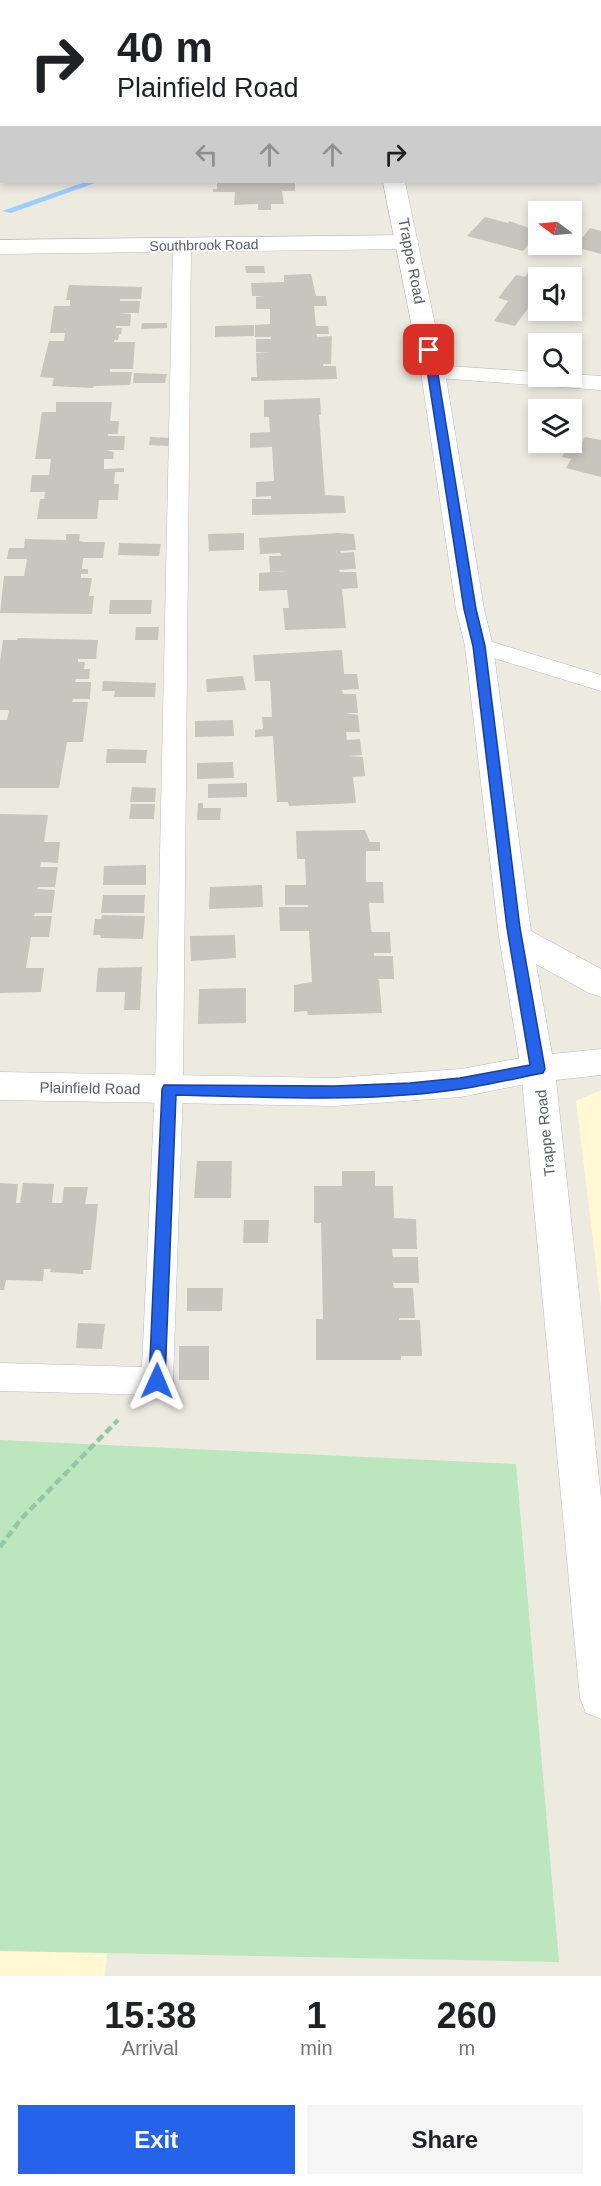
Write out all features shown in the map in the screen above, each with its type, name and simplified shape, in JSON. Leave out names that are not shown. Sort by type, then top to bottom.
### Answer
[{"type":"street","name":"Trappe Road","points":[[394,183],[433,372],[470,609],[479,646],[515,937],[538,1069],[601,1698]]},
{"type":"street","name":"Southbrook Road","points":[[0,247],[408,242]]},
{"type":"street","points":[[433,372],[601,383]]},
{"type":"street","points":[[515,937],[601,984]]},
{"type":"street","name":"Plainfield Road","points":[[0,1086],[334,1092],[460,1083],[538,1069],[601,1062]]},
{"type":"lane","points":[[0,1377],[157,1381],[169,1089],[182,246]]},
{"type":"lane","points":[[479,646],[601,683]]},
{"type":"path","points":[[0,1547],[21,1519],[157,1381]]},
{"type":"shaded area","points":[[601,1090],[601,1306],[576,1101]]},
{"type":"shaded area","points":[[0,1942],[108,1944],[105,1976],[0,1976]]},
{"type":"green space","points":[[0,1440],[516,1464],[559,1962],[0,1951]]},
{"type":"building","points":[[217,183],[295,183],[295,191],[282,191],[284,204],[271,204],[271,210],[258,210],[258,204],[234,205],[235,192],[213,192],[213,189],[217,189]]},
{"type":"building","points":[[485,217],[508,223],[509,221],[528,228],[528,245],[523,251],[467,236]]},
{"type":"building","points":[[590,228],[601,231],[601,254],[582,249],[582,238]]},
{"type":"building","points":[[245,266],[264,266],[265,273],[246,273]]},
{"type":"building","points":[[528,272],[528,308],[515,326],[494,321],[508,301],[498,298],[516,275],[525,277]]},
{"type":"building","points":[[311,274],[316,296],[326,296],[327,306],[314,306],[316,326],[328,326],[329,334],[317,334],[317,337],[332,336],[331,364],[323,364],[323,366],[336,366],[337,379],[251,381],[251,377],[257,377],[256,353],[270,352],[256,352],[256,339],[271,339],[271,337],[255,337],[255,325],[270,324],[270,309],[256,309],[256,297],[264,296],[252,296],[251,283],[284,282],[284,275]]},
{"type":"building","points":[[69,285],[142,287],[141,299],[120,299],[120,301],[140,301],[139,313],[118,313],[131,314],[130,326],[116,326],[116,328],[122,328],[118,340],[114,340],[114,342],[135,342],[133,369],[110,369],[110,372],[132,372],[130,385],[94,386],[93,388],[52,386],[54,378],[40,377],[49,341],[64,341],[65,333],[50,333],[54,306],[70,306],[70,300],[66,300]]},
{"type":"building","points":[[142,323],[167,323],[167,328],[141,329]]},
{"type":"building","points":[[254,325],[254,336],[215,337],[215,326]]},
{"type":"building","points":[[134,373],[167,374],[165,383],[133,383]]},
{"type":"building","points":[[320,398],[321,415],[319,415],[325,495],[344,496],[346,513],[252,515],[252,499],[271,499],[271,496],[256,497],[256,482],[274,481],[272,447],[250,448],[250,433],[270,432],[269,417],[264,417],[264,400]]},
{"type":"building","points":[[56,402],[112,402],[110,421],[119,421],[118,434],[108,434],[108,436],[125,436],[124,450],[106,450],[114,452],[113,459],[104,459],[104,469],[124,468],[124,472],[115,472],[114,484],[119,484],[118,500],[99,500],[97,519],[37,519],[40,499],[44,499],[45,492],[30,492],[32,475],[49,475],[51,459],[35,459],[42,412],[56,412]]},
{"type":"building","points":[[150,437],[171,438],[170,446],[149,445]]},
{"type":"building","points":[[585,437],[601,440],[601,477],[566,468],[571,459],[562,457],[564,453],[582,453],[582,442]]},
{"type":"building","points":[[244,533],[244,550],[209,551],[208,534]]},
{"type":"building","points":[[66,534],[80,534],[79,541],[105,542],[103,558],[83,558],[82,569],[88,569],[88,574],[81,574],[81,578],[92,578],[89,596],[94,596],[92,614],[0,613],[4,576],[24,576],[27,559],[7,559],[9,548],[24,548],[25,539],[66,540]]},
{"type":"building","points":[[354,534],[356,550],[340,551],[341,553],[354,552],[356,569],[339,570],[340,572],[356,572],[358,588],[342,589],[346,628],[285,630],[283,608],[289,608],[287,590],[259,591],[259,573],[287,571],[270,572],[269,556],[281,556],[280,553],[260,554],[259,538]]},
{"type":"building","points":[[119,543],[161,544],[159,556],[118,555]]},
{"type":"building","points":[[110,600],[152,600],[151,614],[109,614]]},
{"type":"building","points":[[136,627],[159,627],[158,640],[135,640]]},
{"type":"building","points":[[18,638],[98,640],[96,659],[78,659],[78,662],[85,662],[84,669],[90,669],[89,679],[76,679],[75,682],[91,682],[90,699],[73,699],[72,702],[88,702],[83,742],[67,742],[59,788],[0,788],[0,720],[7,720],[9,710],[0,710],[0,661],[3,640],[17,640]]},
{"type":"building","points":[[342,650],[344,674],[357,674],[359,689],[342,690],[343,694],[356,694],[358,713],[345,713],[358,715],[360,732],[346,732],[347,740],[360,739],[362,755],[349,756],[363,757],[365,776],[353,777],[356,803],[289,806],[288,802],[277,802],[273,736],[255,737],[255,730],[263,729],[262,717],[272,717],[270,681],[255,681],[253,655]]},
{"type":"building","points":[[243,676],[246,690],[207,692],[206,679]]},
{"type":"building","points":[[103,681],[156,683],[155,697],[114,697],[115,691],[102,691]]},
{"type":"building","points":[[233,720],[234,736],[195,737],[195,721]]},
{"type":"building","points":[[107,749],[147,750],[146,763],[106,763]]},
{"type":"building","points":[[233,762],[234,778],[197,779],[197,763]]},
{"type":"building","points":[[247,783],[247,797],[208,798],[208,784]]},
{"type":"building","points":[[132,787],[156,788],[155,802],[130,802]]},
{"type":"building","points":[[198,803],[203,803],[203,808],[221,808],[220,820],[197,820]]},
{"type":"building","points":[[131,804],[155,804],[154,819],[129,819]]},
{"type":"building","points":[[0,814],[48,815],[44,842],[60,842],[58,863],[41,862],[40,867],[58,867],[55,887],[38,887],[37,889],[55,890],[52,913],[35,913],[34,916],[52,916],[49,937],[31,937],[26,968],[44,968],[41,992],[0,993]]},
{"type":"building","points":[[365,830],[370,842],[380,842],[380,851],[366,851],[366,882],[383,882],[384,903],[369,903],[371,930],[372,932],[390,932],[391,953],[374,953],[374,956],[393,956],[394,979],[377,979],[379,980],[382,1013],[308,1015],[307,1011],[294,1012],[294,985],[312,982],[309,931],[280,931],[279,907],[308,907],[308,905],[285,905],[285,885],[306,885],[305,859],[297,859],[296,831]]},
{"type":"building","points":[[146,865],[146,885],[103,885],[104,866]]},
{"type":"building","points":[[262,885],[263,907],[209,909],[210,887]]},
{"type":"building","points":[[103,895],[145,895],[144,913],[101,913]]},
{"type":"building","points":[[102,915],[145,916],[143,939],[101,938],[100,935],[93,935],[95,919],[101,919]]},
{"type":"building","points":[[235,935],[236,958],[191,961],[190,936]]},
{"type":"building","points":[[142,967],[140,1010],[124,1010],[125,992],[96,992],[98,968]]},
{"type":"building","points":[[246,988],[246,1023],[198,1024],[199,989]]},
{"type":"building","points":[[197,1161],[232,1161],[231,1198],[194,1198]]},
{"type":"building","points":[[342,1171],[375,1171],[375,1186],[393,1186],[394,1218],[416,1219],[417,1249],[392,1249],[393,1257],[418,1257],[419,1283],[393,1283],[394,1288],[413,1288],[415,1318],[399,1318],[399,1320],[420,1320],[422,1356],[401,1356],[401,1360],[316,1360],[316,1319],[323,1319],[321,1223],[314,1223],[314,1186],[342,1186]]},
{"type":"building","points":[[0,1183],[18,1184],[16,1203],[20,1203],[23,1183],[54,1184],[52,1203],[62,1203],[64,1187],[88,1187],[85,1204],[98,1204],[91,1270],[83,1270],[83,1274],[50,1272],[51,1269],[44,1269],[43,1281],[6,1280],[4,1290],[0,1290]]},
{"type":"building","points":[[244,1220],[269,1220],[268,1243],[243,1243]]},
{"type":"building","points":[[187,1288],[223,1288],[222,1311],[187,1311]]},
{"type":"building","points":[[78,1323],[105,1324],[102,1349],[76,1348]]},
{"type":"building","points":[[179,1346],[209,1346],[209,1380],[179,1380]]},
{"type":"waterway","points":[[7,211],[90,183]]},
{"type":"route","points":[[157,1381],[169,1089],[334,1092],[410,1088],[460,1083],[538,1069],[514,928],[479,646],[470,609],[429,350]]}]
